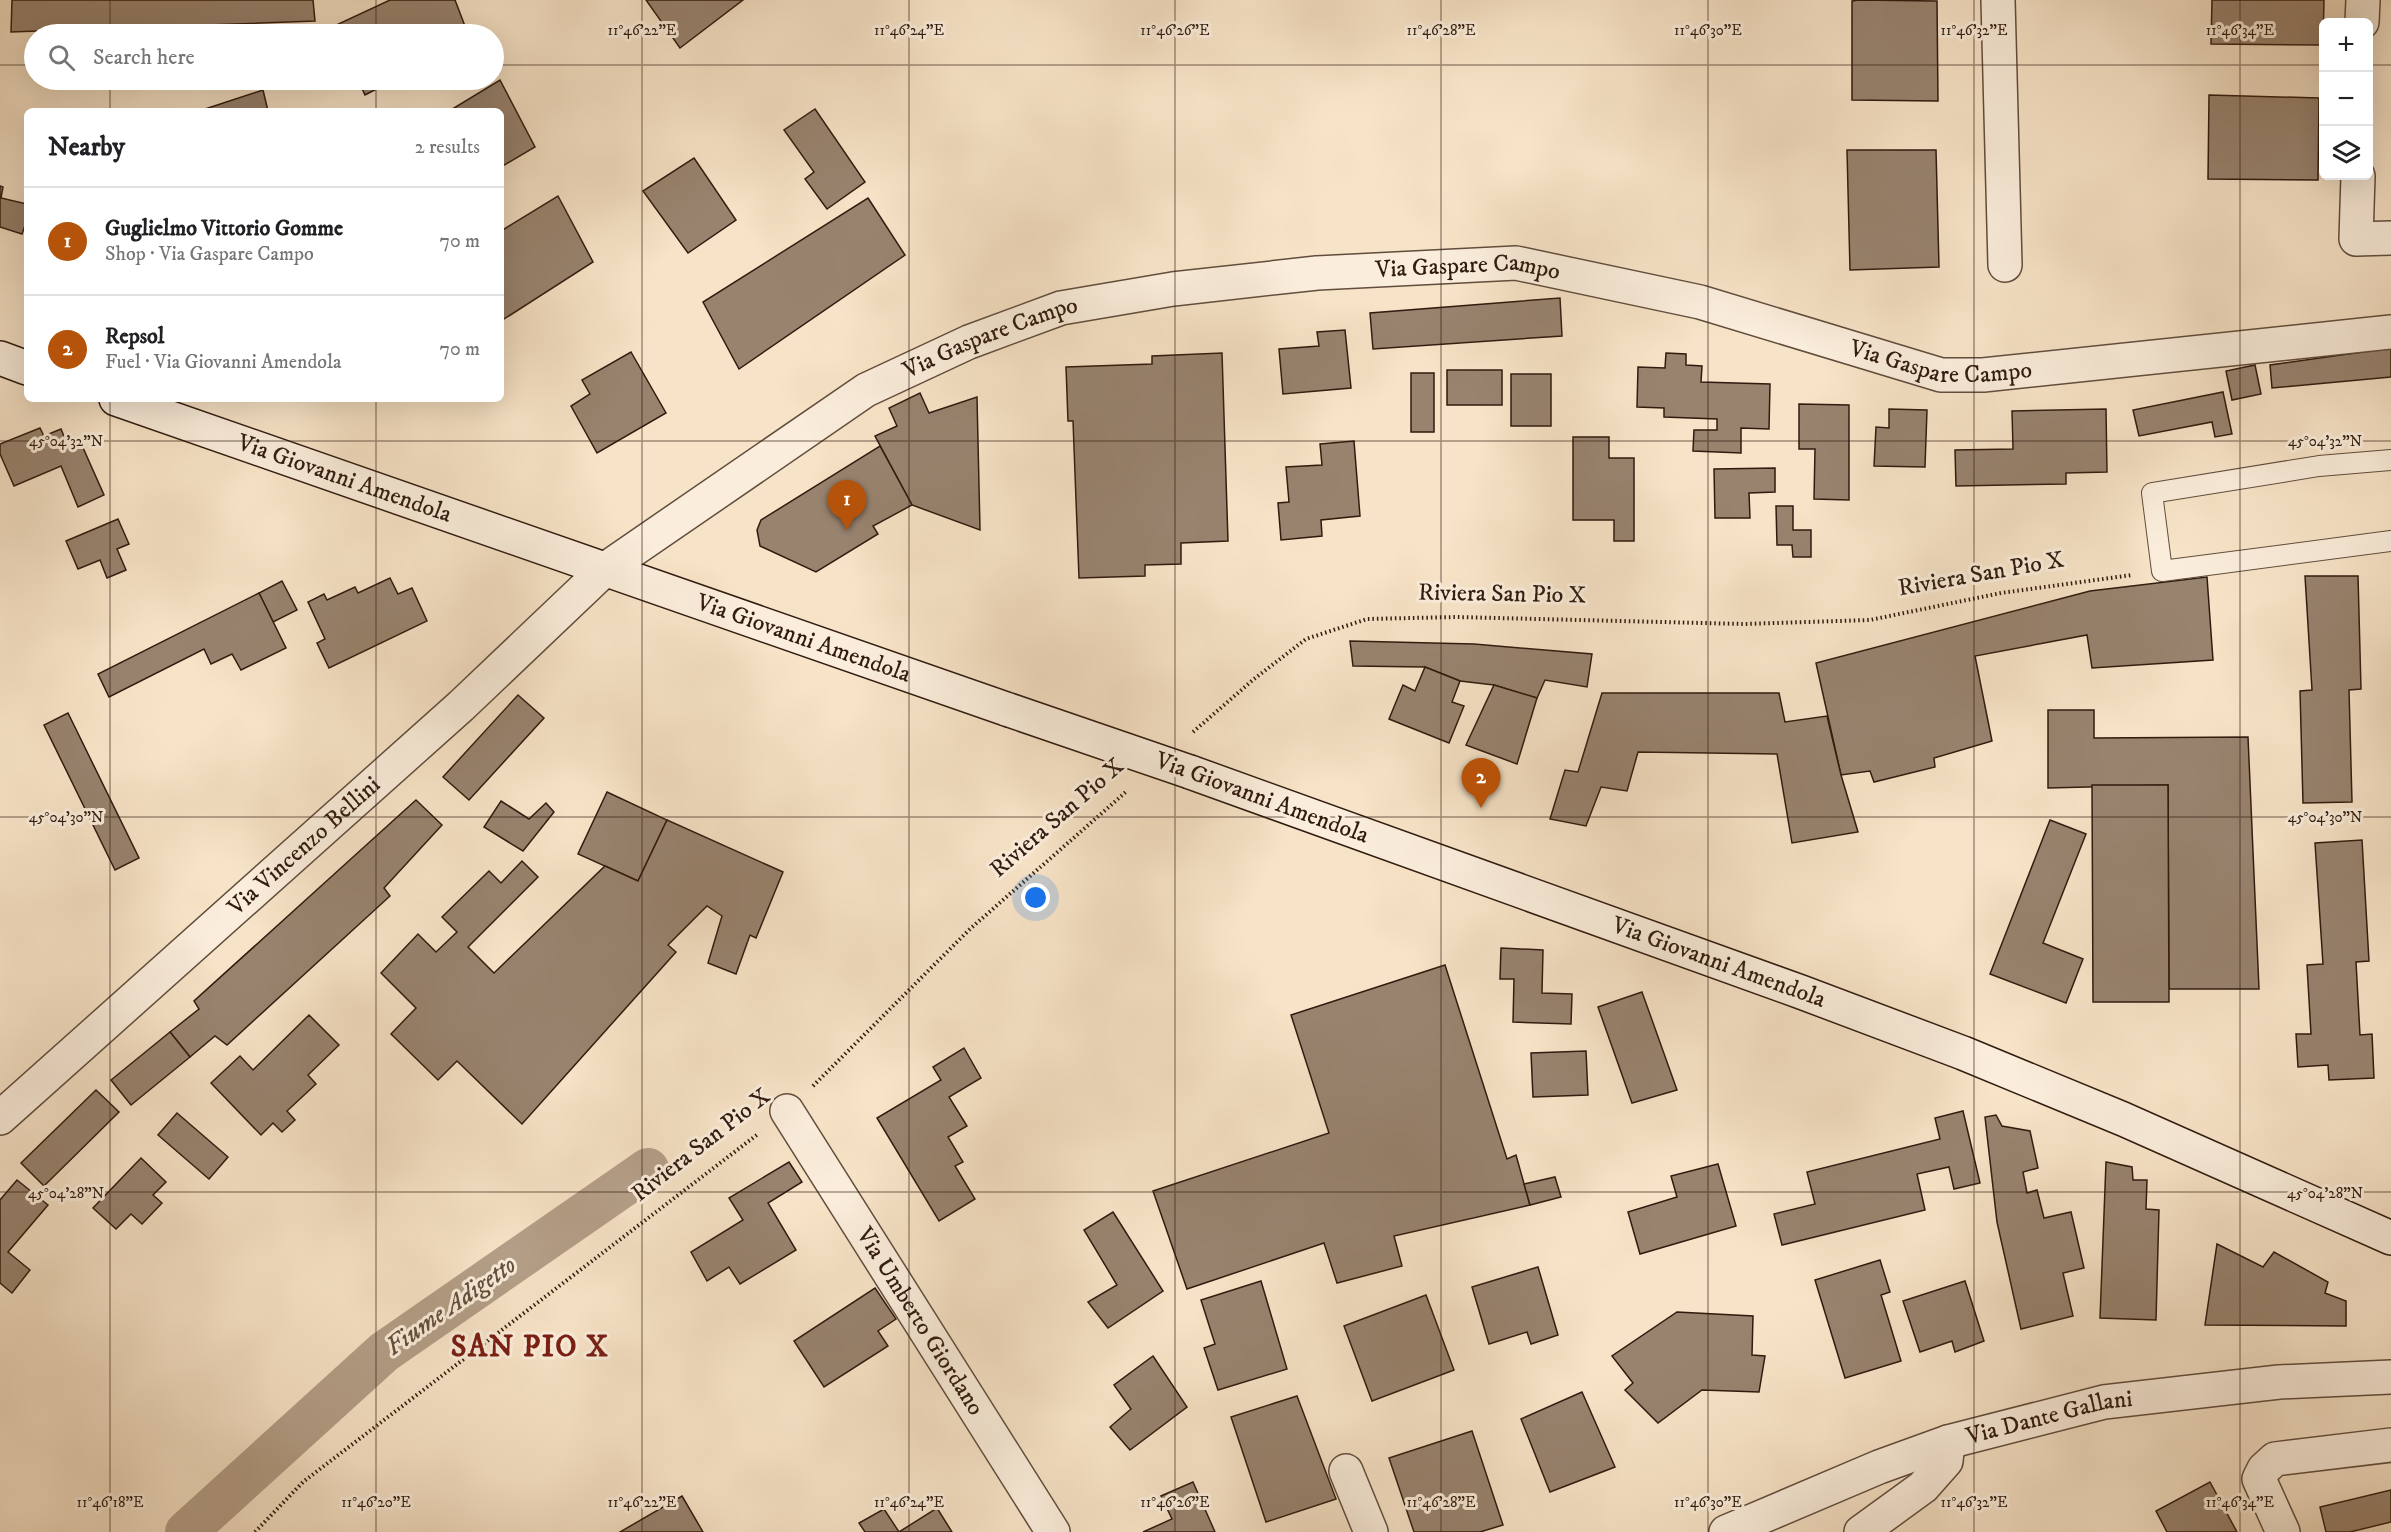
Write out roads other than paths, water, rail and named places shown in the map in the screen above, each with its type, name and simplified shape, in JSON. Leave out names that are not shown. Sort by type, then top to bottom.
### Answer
[{"type":"street","points":[[1998,0],[2005,265]]},
{"type":"street","points":[[2362,18],[2363,0]]},
{"type":"street","points":[[2358,180],[2356,239],[2391,238]]},
{"type":"street","name":"Via Gaspare Campo","points":[[604,570],[866,390],[969,342],[1060,308],[1173,289],[1317,273],[1516,263],[1700,302],[1941,375],[1983,375],[2391,332]]},
{"type":"street","points":[[0,358],[24,367]]},
{"type":"street","name":"Via Giovanni Amendola","points":[[126,402],[1190,772],[1801,992],[1963,1053],[2123,1119],[2391,1238]]},
{"type":"street","name":"Via Vincenzo Bellini","points":[[0,1118],[461,706],[604,570]]},
{"type":"street","name":"Via Umberto Giordano","points":[[787,1112],[1053,1532]]},
{"type":"street","name":"Via Dante Gallani","points":[[1726,1532],[1868,1471],[1948,1442],[2104,1402],[2278,1382],[2391,1377]]},
{"type":"street","points":[[1861,1532],[1923,1487],[1946,1461],[1948,1442]]},
{"type":"street","points":[[2283,1532],[2259,1479],[2264,1469],[2275,1458],[2391,1445]]},
{"type":"street","points":[[1346,1471],[1371,1532]]},
{"type":"lane","points":[[2391,460],[2319,466],[2151,493],[2162,571],[2391,541]]},
{"type":"waterway","name":"Fiume Adigetto","points":[[186,1532],[384,1352],[648,1169]]},
{"type":"place","name":"Guglielmo Vittorio Gomme","points":[[847,530]]},
{"type":"place","name":"Repsol","points":[[1481,808]]},
{"type":"district","name":"SAN PIO X","points":[[530,1347]]}]
